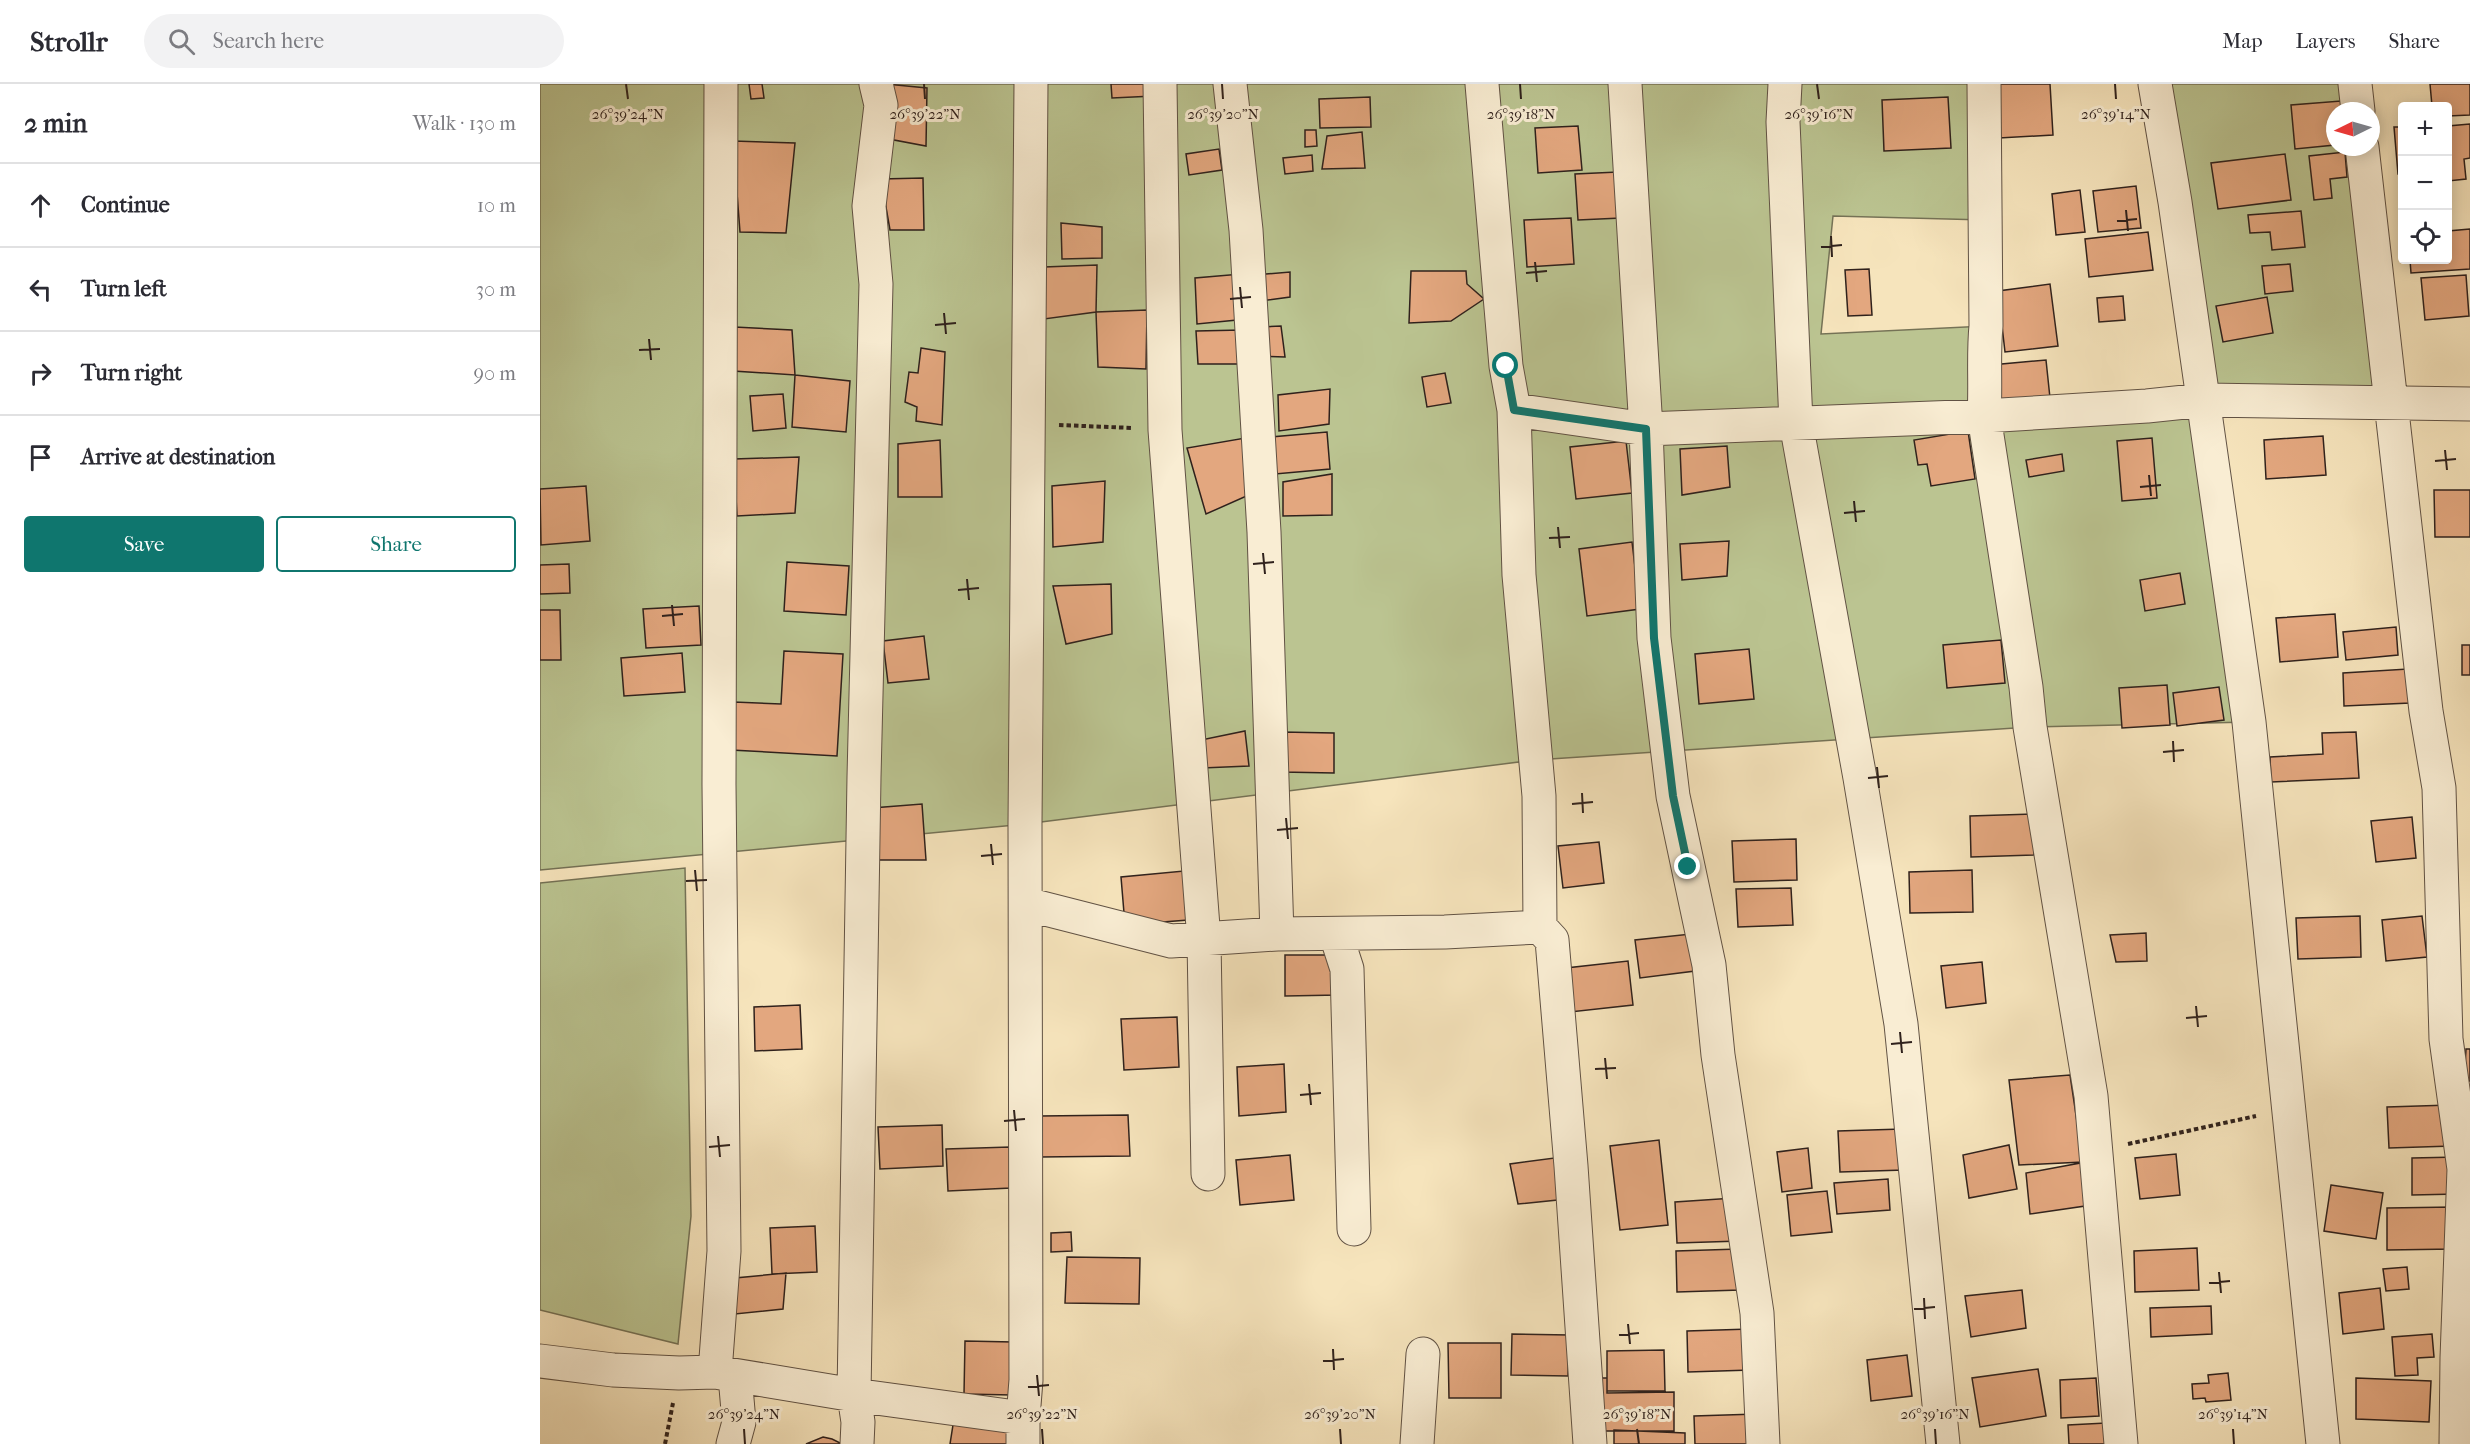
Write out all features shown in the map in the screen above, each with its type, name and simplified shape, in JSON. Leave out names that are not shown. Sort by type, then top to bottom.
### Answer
[{"type":"street","points":[[721,84],[719,785],[725,1374],[739,1422],[733,1444]]},
{"type":"street","points":[[857,1444],[858,1422],[854,1395],[864,788],[876,284],[869,206],[880,105],[876,84]]},
{"type":"street","points":[[540,1361],[613,1370],[725,1374],[854,1395],[1023,1431],[1026,1380],[1026,904],[1031,84]]},
{"type":"street","points":[[1160,84],[1165,430],[1204,940],[1208,1174]]},
{"type":"street","points":[[1230,84],[1246,230],[1263,520],[1277,934]]},
{"type":"street","points":[[1482,84],[1506,366],[1514,410],[1519,575],[1539,796],[1540,927],[1552,940],[1572,1178],[1590,1444]]},
{"type":"street","points":[[1625,84],[1646,429],[1654,638],[1673,796],[1709,966],[1718,1055],[1757,1313],[1763,1444]]},
{"type":"street","points":[[1785,84],[1783,122],[1796,423],[1860,778],[1901,1024],[1943,1444]]},
{"type":"street","points":[[1984,84],[1986,326],[1983,361],[1986,389],[1984,416],[2026,687],[2030,727],[2051,842],[2091,1096],[2121,1444]]},
{"type":"street","points":[[2155,84],[2204,400],[2249,722],[2323,1444]]},
{"type":"street","points":[[2355,84],[2357,102]]},
{"type":"street","points":[[2363,156],[2426,711],[2439,788],[2458,1039],[2464,1169],[2456,1444]]},
{"type":"street","points":[[1514,410],[1646,429],[1984,416],[2147,406],[2204,400],[2470,404]]},
{"type":"street","points":[[1026,904],[1171,941],[1277,934],[1540,927]]},
{"type":"street","points":[[1336,934],[1347,969],[1354,1229]]},
{"type":"street","points":[[1417,1444],[1423,1354]]},
{"type":"path","points":[[1029,424],[1165,430]]},
{"type":"path","points":[[2096,1154],[2133,1143],[2289,1108]]},
{"type":"path","points":[[665,1444],[679,1373]]},
{"type":"green space","points":[[540,84],[1984,84],[1985,220],[1833,216],[1821,334],[1986,326],[1984,416],[2204,400],[2154,84],[2355,84],[2357,102],[2326,102],[2326,156],[2363,156],[2390,402],[2205,400],[2249,722],[2030,727],[1535,760],[1025,824],[540,870]]},
{"type":"green space","points":[[685,868],[691,1216],[678,1344],[540,1310],[540,883]]},
{"type":"building","points":[[749,84],[762,84],[764,98],[751,99]]},
{"type":"building","points":[[886,84],[927,88],[926,146],[889,139]]},
{"type":"building","points":[[1111,84],[1154,84],[1154,96],[1112,98]]},
{"type":"building","points":[[1995,84],[2050,84],[2053,135],[1999,138]]},
{"type":"building","points":[[2430,84],[2470,84],[2470,115],[2452,116],[2452,102],[2432,102]]},
{"type":"building","points":[[1370,97],[1371,127],[1320,128],[1319,99]]},
{"type":"building","points":[[1948,97],[1951,148],[1884,151],[1882,100]]},
{"type":"building","points":[[2326,102],[2326,146],[2295,149],[2291,105]]},
{"type":"building","points":[[2470,124],[2470,158],[2464,159],[2466,179],[2452,181],[2452,126]]},
{"type":"building","points":[[1578,126],[1582,170],[1538,173],[1535,128]]},
{"type":"building","points":[[2394,127],[2398,127],[2398,174]]},
{"type":"building","points":[[1305,130],[1316,130],[1317,146],[1305,147]]},
{"type":"building","points":[[1362,132],[1365,168],[1322,169],[1327,136]]},
{"type":"building","points":[[733,141],[795,143],[786,233],[740,232]]},
{"type":"building","points":[[1219,149],[1222,170],[1189,175],[1186,154]]},
{"type":"building","points":[[2285,154],[2291,200],[2218,209],[2211,163]]},
{"type":"building","points":[[2326,154],[2326,156],[2345,156],[2347,177],[2330,179],[2332,198],[2314,200],[2309,156]]},
{"type":"building","points":[[1312,155],[1313,171],[1285,174],[1283,158]]},
{"type":"building","points":[[1618,172],[1621,218],[1578,220],[1575,174]]},
{"type":"building","points":[[923,178],[924,230],[890,230],[881,179]]},
{"type":"building","points":[[2136,186],[2141,228],[2098,232],[2093,191]]},
{"type":"building","points":[[2080,190],[2085,232],[2056,235],[2052,194]]},
{"type":"building","points":[[2301,211],[2305,247],[2272,250],[2270,232],[2250,233],[2248,215]]},
{"type":"building","points":[[1571,218],[1574,264],[1527,267],[1524,220]]},
{"type":"building","points":[[1061,223],[1102,227],[1102,258],[1062,259]]},
{"type":"building","points":[[2470,229],[2470,269],[2411,273],[2410,264],[2452,264],[2452,231]]},
{"type":"building","points":[[2148,232],[2153,270],[2089,277],[2085,239]]},
{"type":"building","points":[[2290,264],[2293,291],[2265,294],[2262,266]]},
{"type":"building","points":[[1097,265],[1096,312],[1044,319],[1044,267]]},
{"type":"building","points":[[1869,269],[1872,315],[1848,316],[1845,270]]},
{"type":"building","points":[[1411,271],[1466,271],[1467,284],[1484,299],[1451,321],[1409,323]]},
{"type":"building","points":[[1290,272],[1290,297],[1260,301],[1254,275]]},
{"type":"building","points":[[1241,274],[1247,319],[1197,324],[1195,278]]},
{"type":"building","points":[[2466,275],[2469,316],[2425,320],[2421,278]]},
{"type":"building","points":[[2050,284],[2058,346],[2005,352],[1998,291]]},
{"type":"building","points":[[2123,296],[2125,320],[2099,322],[2097,298]]},
{"type":"building","points":[[2267,297],[2273,333],[2223,342],[2216,306]]},
{"type":"building","points":[[1147,310],[1146,369],[1098,367],[1096,312]]},
{"type":"building","points":[[1281,326],[1285,357],[1260,356],[1258,327]]},
{"type":"building","points":[[734,327],[792,330],[795,375],[733,371]]},
{"type":"building","points":[[1242,330],[1246,364],[1198,364],[1196,331]]},
{"type":"building","points":[[921,348],[945,352],[942,425],[916,421],[917,407],[905,402],[909,372],[918,373]]},
{"type":"building","points":[[2046,360],[2050,398],[1995,404],[1991,365]]},
{"type":"building","points":[[1445,373],[1451,403],[1427,407],[1422,377]]},
{"type":"building","points":[[795,375],[850,381],[846,432],[792,427]]},
{"type":"building","points":[[1330,389],[1329,424],[1279,431],[1278,395]]},
{"type":"building","points":[[783,394],[786,428],[753,431],[750,396]]},
{"type":"building","points":[[1968,431],[1975,479],[1931,486],[1927,464],[1918,465],[1914,440]]},
{"type":"building","points":[[1327,432],[1330,469],[1275,474],[1271,437]]},
{"type":"building","points":[[2323,436],[2326,475],[2266,479],[2264,440]]},
{"type":"building","points":[[1251,437],[1260,490],[1206,514],[1187,448]]},
{"type":"building","points":[[2152,438],[2157,498],[2122,501],[2117,441]]},
{"type":"building","points":[[940,440],[942,497],[898,497],[898,444]]},
{"type":"building","points":[[1626,441],[1632,493],[1576,499],[1570,447]]},
{"type":"building","points":[[1727,446],[1730,487],[1682,495],[1680,449]]},
{"type":"building","points":[[2062,454],[2064,471],[2029,477],[2026,460]]},
{"type":"building","points":[[799,457],[795,513],[737,516],[734,459]]},
{"type":"building","points":[[1332,474],[1332,515],[1283,516],[1283,482]]},
{"type":"building","points":[[1105,481],[1103,542],[1053,547],[1052,486]]},
{"type":"building","points":[[586,486],[590,541],[541,545],[540,489]]},
{"type":"building","points":[[2434,490],[2470,490],[2470,537],[2435,537]]},
{"type":"building","points":[[1729,541],[1727,576],[1682,580],[1680,544]]},
{"type":"building","points":[[1632,542],[1640,609],[1587,616],[1579,549]]},
{"type":"building","points":[[787,562],[849,566],[846,615],[784,611]]},
{"type":"building","points":[[569,564],[570,593],[540,594],[540,565]]},
{"type":"building","points":[[2180,573],[2185,604],[2145,611],[2140,580]]},
{"type":"building","points":[[1111,584],[1112,634],[1066,644],[1053,586]]},
{"type":"building","points":[[699,606],[701,645],[646,648],[643,609]]},
{"type":"building","points":[[540,610],[560,610],[561,660],[540,660]]},
{"type":"building","points":[[2335,614],[2338,657],[2280,662],[2276,618]]},
{"type":"building","points":[[2396,627],[2398,655],[2346,660],[2343,632]]},
{"type":"building","points":[[924,636],[929,679],[888,683],[883,641]]},
{"type":"building","points":[[2001,640],[2005,683],[1947,688],[1943,645]]},
{"type":"building","points":[[2462,645],[2470,645],[2470,675],[2462,675]]},
{"type":"building","points":[[1749,649],[1754,699],[1699,704],[1695,654]]},
{"type":"building","points":[[784,651],[843,654],[837,756],[731,750],[734,702],[781,704]]},
{"type":"building","points":[[682,653],[685,692],[624,696],[621,658]]},
{"type":"building","points":[[2408,669],[2410,703],[2344,706],[2343,673]]},
{"type":"building","points":[[2167,685],[2170,725],[2122,728],[2119,688]]},
{"type":"building","points":[[2219,687],[2224,720],[2177,726],[2173,693]]},
{"type":"building","points":[[1245,731],[1249,766],[1202,768],[1196,741]]},
{"type":"building","points":[[1281,732],[1334,733],[1334,773],[1281,772]]},
{"type":"building","points":[[2356,732],[2359,778],[2271,782],[2270,757],[2323,754],[2322,733]]},
{"type":"building","points":[[922,804],[926,860],[875,860],[872,808]]},
{"type":"building","points":[[2033,814],[2034,855],[1971,857],[1970,816]]},
{"type":"building","points":[[2412,817],[2416,858],[2376,862],[2371,821]]},
{"type":"building","points":[[1796,839],[1797,880],[1734,882],[1732,841]]},
{"type":"building","points":[[1599,842],[1604,883],[1563,888],[1558,846]]},
{"type":"building","points":[[1972,870],[1973,912],[1910,913],[1909,872]]},
{"type":"building","points":[[1184,871],[1188,920],[1125,925],[1121,877]]},
{"type":"building","points":[[1791,888],[1793,925],[1738,927],[1736,889]]},
{"type":"building","points":[[2360,916],[2361,957],[2298,959],[2296,918]]},
{"type":"building","points":[[2422,916],[2427,957],[2386,961],[2382,920]]},
{"type":"building","points":[[2146,933],[2147,961],[2116,962],[2110,935]]},
{"type":"building","points":[[1691,934],[1695,971],[1640,978],[1635,940]]},
{"type":"building","points":[[1285,955],[1339,955],[1339,995],[1285,996]]},
{"type":"building","points":[[1628,961],[1633,1005],[1570,1012],[1566,968]]},
{"type":"building","points":[[1982,962],[1986,1003],[1946,1008],[1941,966]]},
{"type":"building","points":[[800,1005],[802,1049],[755,1051],[754,1007]]},
{"type":"building","points":[[1177,1017],[1179,1067],[1124,1070],[1121,1019]]},
{"type":"building","points":[[2466,1049],[2470,1049],[2470,1081],[2464,1081]]},
{"type":"building","points":[[1284,1064],[1286,1112],[1239,1116],[1237,1067]]},
{"type":"building","points":[[2070,1075],[2083,1162],[2019,1165],[2009,1080]]},
{"type":"building","points":[[2450,1105],[2452,1146],[2389,1148],[2387,1107]]},
{"type":"building","points":[[1128,1115],[1130,1156],[1040,1157],[1040,1116]]},
{"type":"building","points":[[942,1125],[943,1166],[880,1169],[878,1127]]},
{"type":"building","points":[[1902,1129],[1904,1170],[1840,1172],[1838,1131]]},
{"type":"building","points":[[1659,1140],[1668,1225],[1620,1230],[1610,1146]]},
{"type":"building","points":[[2009,1145],[2017,1189],[1969,1198],[1963,1155]]},
{"type":"building","points":[[1010,1147],[1011,1188],[948,1191],[946,1149]]},
{"type":"building","points":[[1808,1148],[1812,1188],[1782,1192],[1777,1152]]},
{"type":"building","points":[[2176,1154],[2180,1195],[2140,1199],[2135,1158]]},
{"type":"building","points":[[1290,1155],[1294,1200],[1240,1205],[1236,1160]]},
{"type":"building","points":[[1562,1157],[1567,1199],[1518,1204],[1510,1164]]},
{"type":"building","points":[[2458,1157],[2458,1194],[2412,1195],[2412,1158]]},
{"type":"building","points":[[2086,1162],[2085,1206],[2030,1214],[2026,1173]]},
{"type":"building","points":[[1888,1179],[1890,1210],[1837,1214],[1834,1183]]},
{"type":"building","points":[[2331,1185],[2383,1193],[2376,1239],[2324,1231]]},
{"type":"building","points":[[1827,1191],[1832,1232],[1791,1236],[1787,1195]]},
{"type":"building","points":[[1734,1198],[1740,1241],[1677,1243],[1675,1202]]},
{"type":"building","points":[[2454,1207],[2454,1249],[2387,1250],[2387,1208]]},
{"type":"building","points":[[815,1226],[817,1272],[772,1274],[770,1228]]},
{"type":"building","points":[[1071,1232],[1072,1251],[1051,1252],[1051,1233]]},
{"type":"building","points":[[2197,1248],[2199,1290],[2135,1292],[2134,1251]]},
{"type":"building","points":[[1739,1249],[1740,1290],[1677,1292],[1676,1251]]},
{"type":"building","points":[[1067,1257],[1140,1258],[1139,1304],[1065,1303]]},
{"type":"building","points":[[2407,1267],[2409,1289],[2386,1291],[2383,1269]]},
{"type":"building","points":[[786,1273],[783,1309],[735,1314],[735,1278]]},
{"type":"building","points":[[2380,1288],[2384,1329],[2343,1334],[2339,1293]]},
{"type":"building","points":[[2022,1290],[2026,1328],[1971,1337],[1965,1296]]},
{"type":"building","points":[[2211,1306],[2212,1334],[2151,1337],[2150,1308]]},
{"type":"building","points":[[1750,1329],[1751,1370],[1688,1372],[1687,1331]]},
{"type":"building","points":[[1512,1334],[1569,1335],[1568,1376],[1511,1375]]},
{"type":"building","points":[[2432,1334],[2434,1357],[2417,1358],[2418,1375],[2395,1376],[2392,1337]]},
{"type":"building","points":[[965,1341],[1013,1342],[1012,1395],[964,1394]]},
{"type":"building","points":[[1448,1343],[1501,1343],[1501,1398],[1449,1398]]},
{"type":"building","points":[[1664,1350],[1665,1391],[1607,1391],[1607,1351]]},
{"type":"building","points":[[1907,1355],[1912,1396],[1871,1401],[1867,1360]]},
{"type":"building","points":[[2038,1369],[2046,1416],[1980,1427],[1972,1378]]},
{"type":"building","points":[[2228,1373],[2231,1400],[2206,1402],[2205,1398],[2193,1399],[2192,1384],[2209,1383],[2208,1375]]},
{"type":"building","points":[[1598,1378],[1607,1378],[1607,1393],[1674,1392],[1674,1431],[1599,1431]]},
{"type":"building","points":[[2096,1378],[2099,1416],[2061,1418],[2060,1380]]},
{"type":"building","points":[[2356,1378],[2431,1381],[2429,1422],[2356,1419]]},
{"type":"building","points":[[1757,1414],[1758,1444],[1695,1444],[1694,1416]]},
{"type":"building","points":[[2106,1423],[2107,1444],[2069,1444],[2068,1425]]},
{"type":"building","points":[[953,1425],[1011,1425],[1011,1444],[950,1444]]},
{"type":"building","points":[[1614,1430],[1685,1433],[1685,1444],[1614,1444]]},
{"type":"building","points":[[823,1437],[832,1439],[842,1444],[806,1444]]},
{"type":"route","points":[[1506,366],[1514,410],[1646,429],[1654,638],[1673,796],[1688,867]]}]
